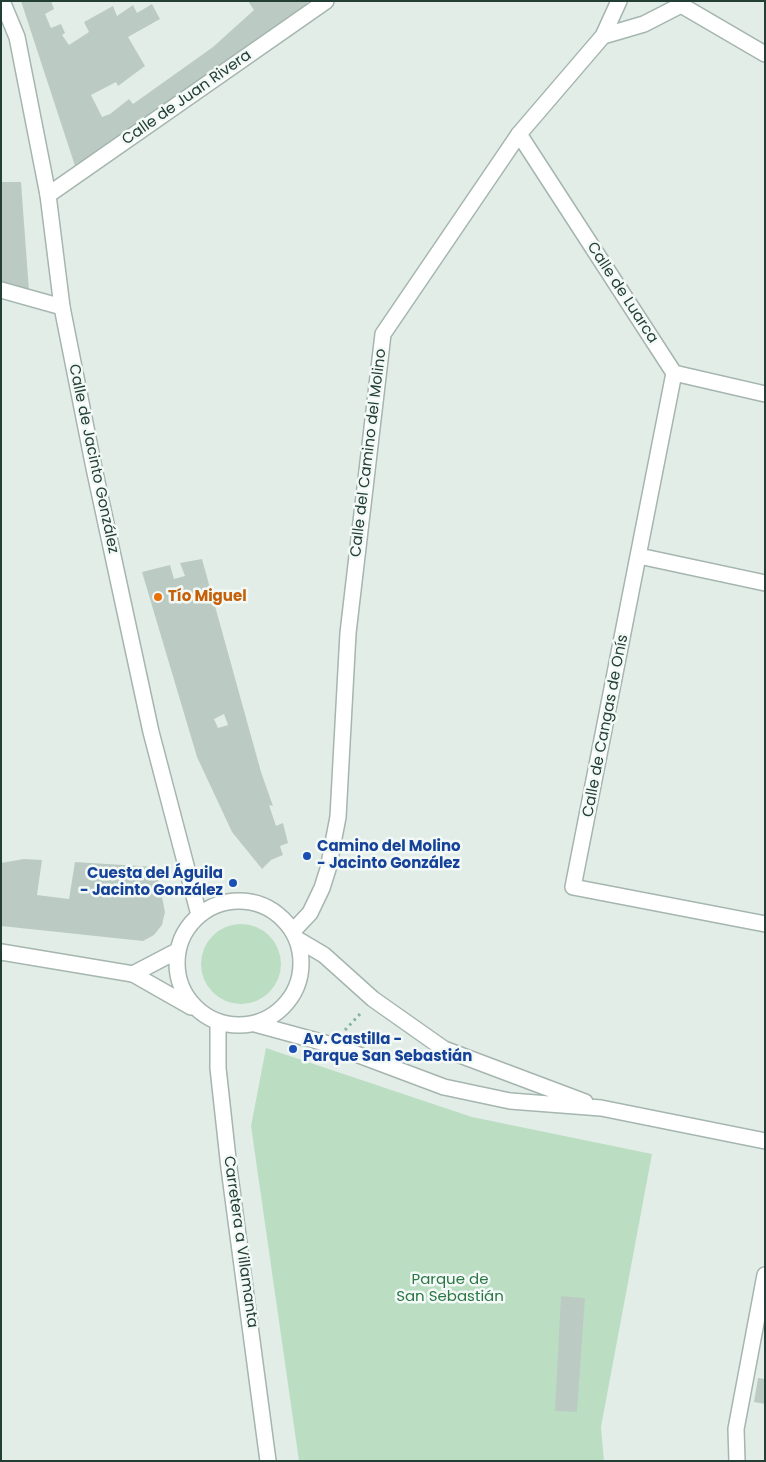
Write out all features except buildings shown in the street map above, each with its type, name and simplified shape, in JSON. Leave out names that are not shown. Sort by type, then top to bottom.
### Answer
[{"type":"street","name":"Calle de Jacinto González","points":[[2,1],[16,37],[48,195],[62,307],[94,468],[151,732],[199,915]]},
{"type":"street","name":"Calle de Juan Rivera","points":[[48,195],[326,1]]},
{"type":"street","name":"Calle del Camino del Molino","points":[[295,935],[310,913],[322,888],[328,869],[338,817],[348,633],[383,334],[519,134],[603,36],[619,1]]},
{"type":"street","points":[[603,36],[644,24],[681,3],[762,50]]},
{"type":"street","name":"Calle de Luarca","points":[[519,134],[674,373]]},
{"type":"street","points":[[1,290],[62,307]]},
{"type":"street","points":[[674,373],[765,394]]},
{"type":"street","name":"Calle de Cangas de Onís","points":[[674,373],[640,556],[574,887],[765,924]]},
{"type":"street","points":[[640,556],[765,583]]},
{"type":"street","points":[[1,952],[132,974],[199,1012],[218,1022],[237,1026],[255,1024],[275,1015],[290,1000],[299,981],[302,960],[295,935],[283,918],[269,908],[252,901],[236,900],[219,903],[199,915],[185,931],[177,951],[177,973],[185,994],[199,1012]]},
{"type":"street","points":[[295,935],[324,955],[373,999],[444,1048],[601,1108]]},
{"type":"street","points":[[132,974],[177,951]]},
{"type":"street","name":"Carretera a Villamanta","points":[[218,1022],[218,1068],[229,1168],[268,1461]]},
{"type":"street","points":[[255,1024],[332,1045],[444,1087],[510,1101],[601,1108],[765,1141]]},
{"type":"street","points":[[737,1461],[736,1429],[765,1275]]},
{"type":"path","points":[[332,1045],[373,999]]},
{"type":"green space","points":[[233,924],[249,924],[270,935],[281,956],[281,972],[270,993],[249,1004],[233,1004],[219,998],[207,986],[201,972],[201,956],[207,942],[219,930]]},
{"type":"green space","name":"Parque de San Sebastián","points":[[266,1048],[472,1117],[652,1154],[601,1427],[604,1461],[299,1461],[251,1126]]},
{"type":"place","name":"Tío Miguel","points":[[158,597]]},
{"type":"place","name":"Camino del Molino - Jacinto González","points":[[307,856]]},
{"type":"place","name":"Cuesta del Águila - Jacinto González","points":[[233,883]]},
{"type":"place","name":"Av. Castilla - Parque San Sebastián","points":[[293,1049]]}]
